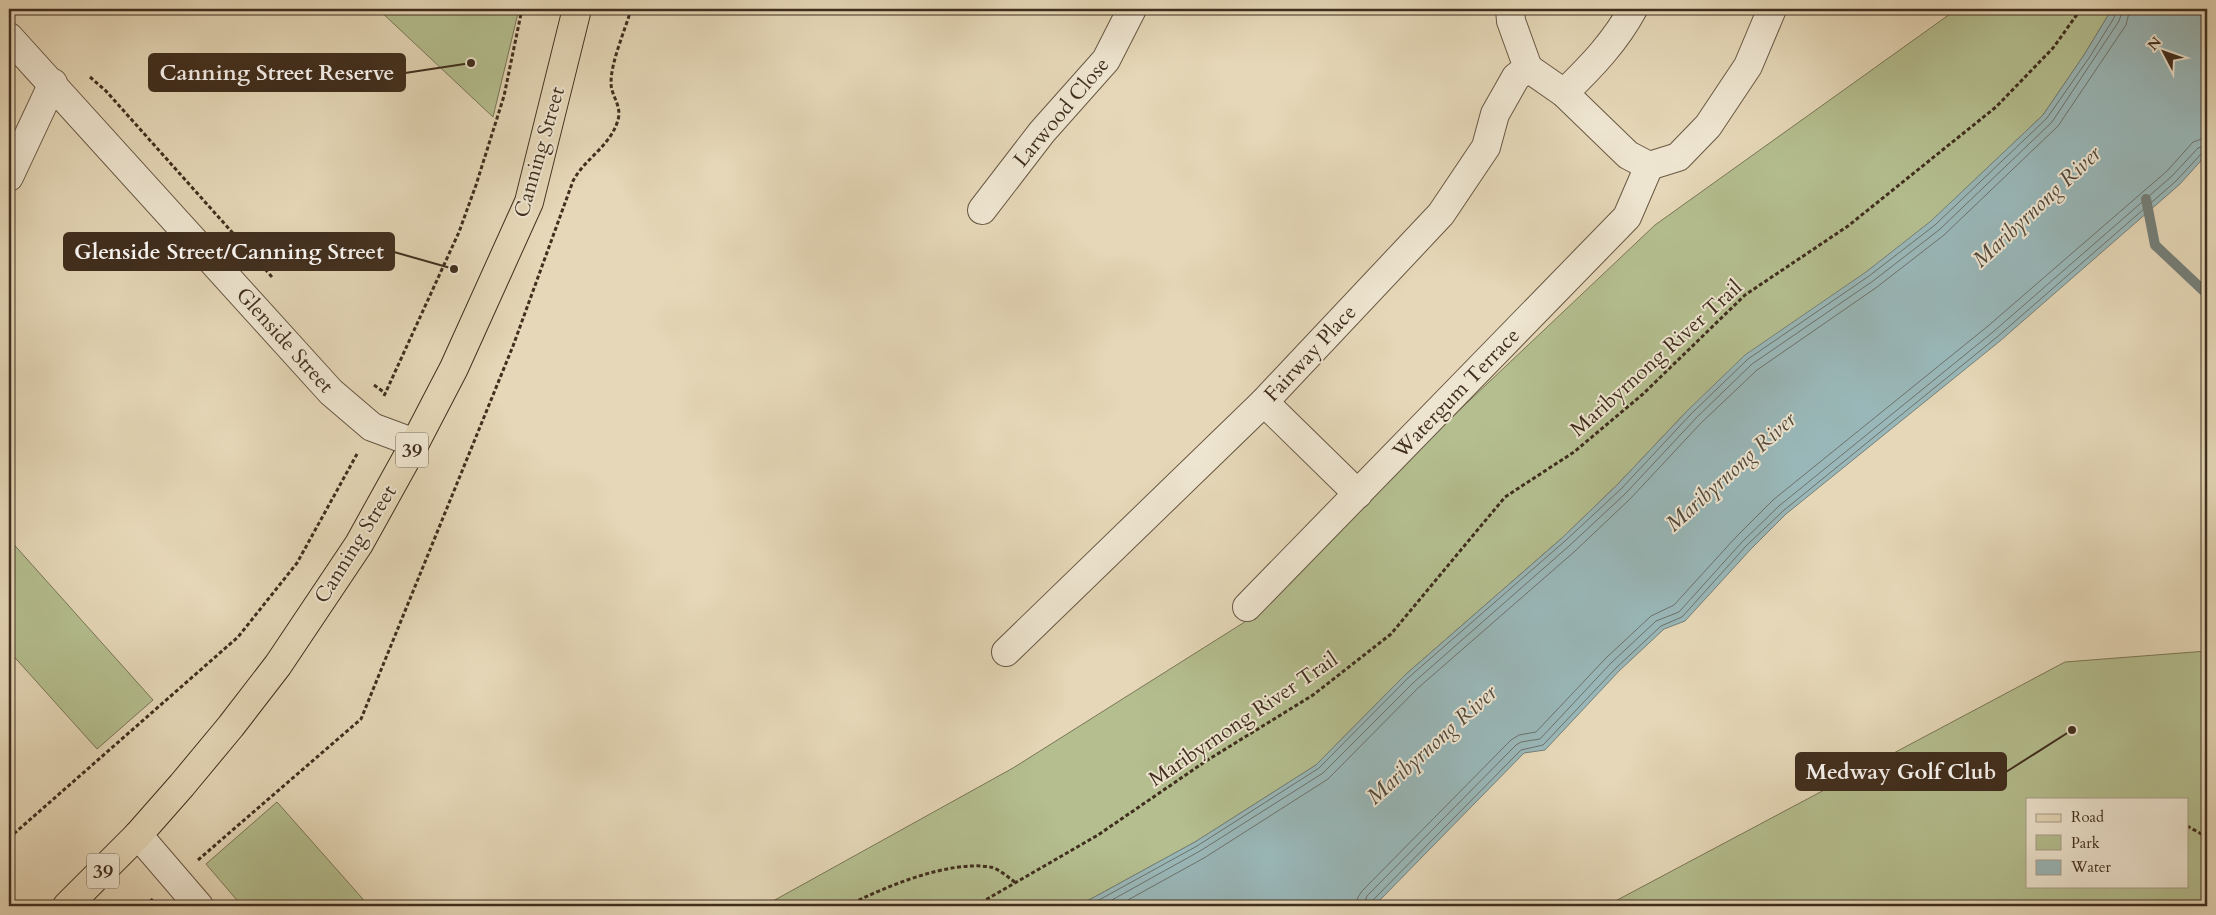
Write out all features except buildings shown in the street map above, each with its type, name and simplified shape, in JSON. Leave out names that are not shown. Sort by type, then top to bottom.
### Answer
[{"type":"main road","name":"Canning Street","points":[[68,906],[138,835],[182,785],[278,665],[360,544],[416,443],[454,368],[529,202],[577,9]]},
{"type":"street","name":"Larwood Close","points":[[982,210],[1042,132],[1106,60],[1132,9]]},
{"type":"street","points":[[1510,9],[1511,21],[1528,68],[1564,93],[1628,155],[1649,166],[1678,157],[1708,126],[1748,66],[1772,9]]},
{"type":"street","points":[[1564,93],[1594,65],[1620,32],[1633,9]]},
{"type":"street","name":"Glenside Street","points":[[9,37],[53,83],[331,392],[372,427],[416,443]]},
{"type":"street","name":"Fairway Place","points":[[1006,652],[1264,402],[1441,214],[1486,147],[1495,114],[1516,77],[1528,68]]},
{"type":"street","points":[[9,177],[53,83]]},
{"type":"street","name":"Watergum Terrace","points":[[1246,607],[1628,218],[1649,166]]},
{"type":"street","points":[[1264,402],[1358,494]]},
{"type":"street","points":[[138,835],[199,906]]},
{"type":"path","points":[[9,838],[238,636],[296,563],[372,427],[387,386],[416,329],[459,232],[504,96],[522,9]]},
{"type":"path","points":[[145,906],[361,719],[514,346],[573,181],[580,168],[600,151],[611,136],[618,118],[618,101],[613,93],[611,77],[631,9]]},
{"type":"path","name":"Maribyrnong River Trail","points":[[975,906],[1098,835],[1206,761],[1313,696],[1391,634],[1505,497],[1574,452],[1644,394],[1745,295],[1848,226],[1996,108],[2053,48],[2081,9]]},
{"type":"path","points":[[2188,827],[2207,838]]},
{"type":"path","points":[[847,906],[880,890],[951,868],[991,866],[1016,883]]},
{"type":"green space","points":[[378,9],[519,9],[493,117]]},
{"type":"green space","points":[[1957,9],[2112,9],[2084,55],[2043,115],[1931,222],[1688,410],[1617,485],[1562,538],[1405,675],[1316,765],[1195,842],[1078,906],[764,906],[1013,768],[1251,618],[1377,488],[1655,225]]},
{"type":"green space","points":[[9,539],[153,700],[97,749],[9,651]]},
{"type":"green space","points":[[2207,651],[2207,906],[1606,906],[2065,662]]},
{"type":"green space","points":[[277,802],[369,906],[242,906],[206,864]]},
{"type":"water","name":"Maribyrnong River","points":[[2112,9],[2207,9],[2207,154],[2180,184],[2000,341],[1786,514],[1685,621],[1664,629],[1619,671],[1545,750],[1524,753],[1378,902],[1372,906],[1078,906],[1195,842],[1316,765],[1405,675],[1562,538],[1745,355],[1866,272],[1931,221],[2043,115],[2084,55]]},
{"type":"waterway","points":[[2146,199],[2155,245],[2207,294]]},
{"type":"place","name":"Canning Street Reserve","points":[[471,63]]},
{"type":"place","name":"Glenside Street/Canning Street","points":[[454,269]]},
{"type":"place","name":"Medway Golf Club","points":[[2072,730]]}]
